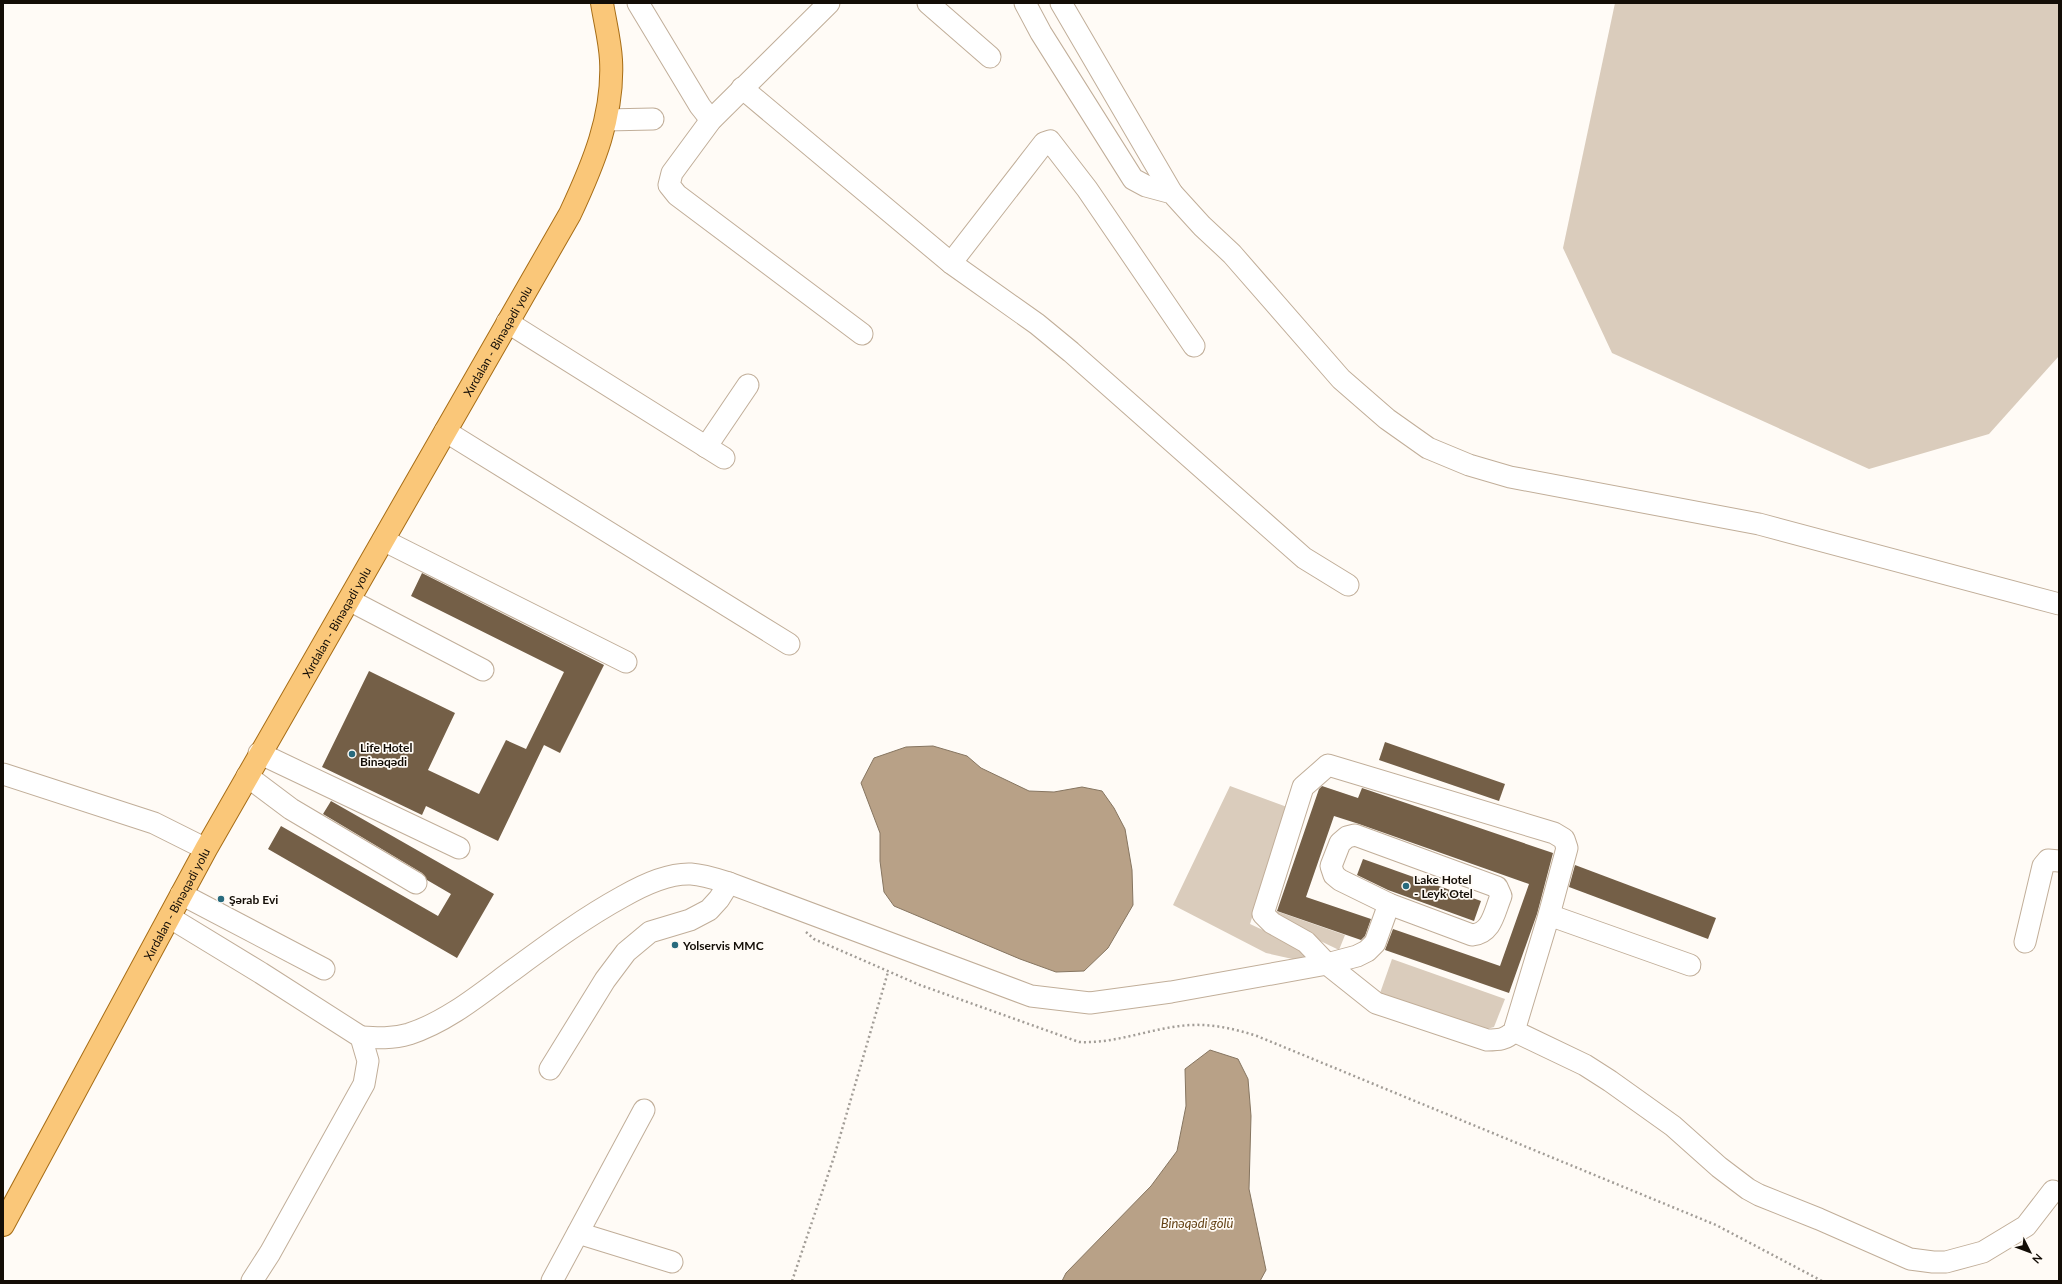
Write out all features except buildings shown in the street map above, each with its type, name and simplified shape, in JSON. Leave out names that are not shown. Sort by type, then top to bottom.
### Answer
[{"type":"main road","name":"Xırdalan - Binəqədi yolu","points":[[3,1224],[259,753],[350,600],[573,207],[598,151],[606,120],[611,60],[602,3]]},
{"type":"street","points":[[638,3],[669,52],[700,106],[711,120]]},
{"type":"street","points":[[829,3],[711,120],[672,173],[669,185],[677,195],[862,334]]},
{"type":"street","points":[[928,3],[990,57]]},
{"type":"street","points":[[1025,3],[1041,33],[1133,179],[1146,186],[1172,193]]},
{"type":"street","points":[[1061,3],[1172,193],[1202,226],[1232,254],[1341,379],[1387,419],[1428,448],[1469,465],[1510,477],[1759,524],[2059,604]]},
{"type":"street","points":[[742,88],[951,264],[1043,329],[1304,558],[1348,585]]},
{"type":"street","points":[[606,120],[653,119]]},
{"type":"street","points":[[951,264],[1040,147],[1044,143],[1050,141],[1088,189],[1194,346]]},
{"type":"street","points":[[507,322],[724,458]]},
{"type":"street","points":[[706,447],[748,385]]},
{"type":"street","points":[[445,431],[789,644]]},
{"type":"street","points":[[383,540],[626,662]]},
{"type":"street","points":[[350,600],[483,670]]},
{"type":"street","points":[[259,753],[459,848]]},
{"type":"street","points":[[1328,764],[1554,833],[1564,839],[1567,848],[1549,915],[1514,1031],[1509,1037],[1500,1040],[1487,1040],[1385,1007],[1367,997],[1327,964],[1306,942],[1272,922],[1264,914],[1303,787],[1328,764]]},
{"type":"street","points":[[3,774],[154,823],[206,849]]},
{"type":"street","points":[[247,776],[291,809],[416,882]]},
{"type":"street","points":[[1355,835],[1487,882],[1497,887],[1501,896],[1487,929],[1481,934],[1472,935],[1390,904],[1340,880],[1334,875],[1331,866],[1340,843],[1347,837],[1355,835]]},
{"type":"street","points":[[2025,942],[2043,866],[2048,860],[2059,861]]},
{"type":"street","points":[[169,917],[261,973],[360,1037],[390,1038],[408,1034],[434,1024],[467,1004],[566,931],[635,889],[676,875],[690,874],[707,876],[729,883],[1030,996],[1062,1001],[1090,1003],[1171,992],[1327,964],[1367,951],[1375,943],[1390,904]]},
{"type":"street","points":[[550,1068],[605,980],[626,952],[650,932],[690,920],[709,910],[719,899],[729,883]]},
{"type":"street","points":[[181,894],[324,969]]},
{"type":"street","points":[[1549,915],[1690,965]]},
{"type":"street","points":[[1514,1031],[1585,1065],[1610,1081],[1673,1126],[1728,1174],[1759,1196],[1819,1219],[1910,1259],[1946,1262],[1983,1252],[2026,1226],[2053,1191]]},
{"type":"street","points":[[252,1281],[270,1253],[364,1084],[368,1061],[360,1037]]},
{"type":"street","points":[[552,1281],[644,1110]]},
{"type":"street","points":[[578,1233],[672,1262]]},
{"type":"path","points":[[795,908],[805,931],[814,939],[920,985],[1079,1042],[1096,1043],[1191,1025],[1230,1028],[1257,1036],[1716,1225],[1822,1281]]},
{"type":"path","points":[[792,1281],[834,1157],[888,972]]},
{"type":"shaded area","points":[[1615,3],[2059,3],[2059,356],[1989,434],[1869,469],[1612,353],[1563,248]]},
{"type":"shaded area","points":[[1230,786],[1287,807],[1250,924],[1302,948],[1308,955],[1297,960],[1266,953],[1173,905]]},
{"type":"shaded area","points":[[1276,911],[1345,935],[1339,950],[1281,922]]},
{"type":"shaded area","points":[[1392,959],[1505,999],[1494,1027],[1480,1031],[1379,996]]},
{"type":"water","points":[[933,746],[967,756],[981,768],[1029,791],[1054,792],[1082,787],[1102,791],[1114,808],[1125,829],[1132,870],[1133,905],[1108,948],[1084,971],[1056,972],[1020,959],[894,906],[884,892],[880,861],[880,833],[861,783],[874,758],[906,747]]},
{"type":"water","name":"Binəqədi gölü","points":[[1210,1050],[1238,1059],[1248,1079],[1251,1116],[1249,1189],[1266,1270],[1260,1281],[1062,1281],[1066,1273],[1151,1186],[1177,1151],[1186,1106],[1185,1069]]},
{"type":"place","name":"Life Hotel Binəqədi","points":[[352,754]]},
{"type":"place","name":"Lake Hotel - Leyk Otel","points":[[1406,886]]},
{"type":"place","name":"Şərab Evi","points":[[221,899]]},
{"type":"place","name":"Yolservis MMC","points":[[675,945]]}]
